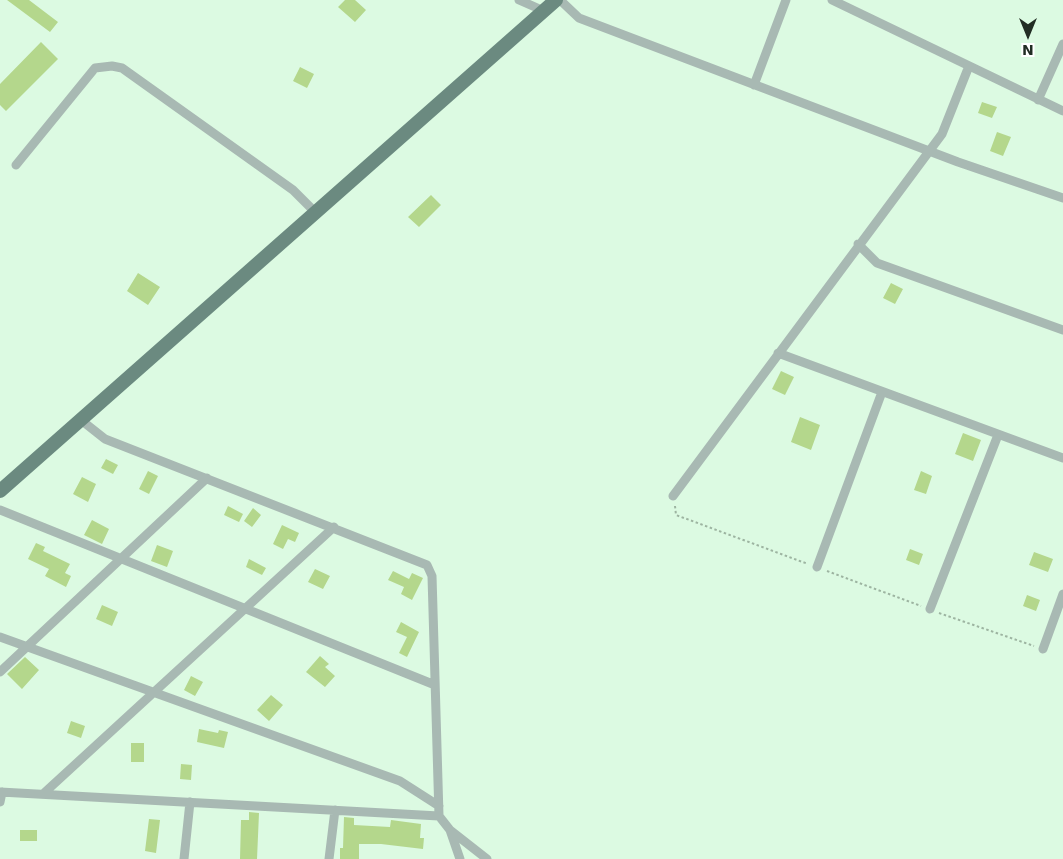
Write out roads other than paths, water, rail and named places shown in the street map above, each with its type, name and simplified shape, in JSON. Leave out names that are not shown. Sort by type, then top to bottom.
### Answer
[{"type":"main road","points":[[0,491],[558,0]]},
{"type":"street","points":[[519,0],[544,12]]},
{"type":"street","points":[[558,0],[579,18],[928,150],[1063,198]]},
{"type":"street","points":[[754,85],[786,0]]},
{"type":"street","points":[[832,0],[1063,111]]},
{"type":"street","points":[[1038,100],[1063,44]]},
{"type":"street","points":[[16,164],[95,68],[112,66],[122,68],[293,190],[316,213]]},
{"type":"street","points":[[673,496],[858,244],[942,134],[969,66]]},
{"type":"street","points":[[858,244],[877,263],[1063,330]]},
{"type":"street","points":[[778,354],[1063,458]]},
{"type":"street","points":[[817,567],[882,392]]},
{"type":"street","points":[[82,420],[105,439],[427,565],[432,576],[439,816],[450,830],[488,859]]},
{"type":"street","points":[[930,609],[998,435]]},
{"type":"street","points":[[0,672],[207,478]]},
{"type":"street","points":[[0,510],[435,685]]},
{"type":"street","points":[[43,794],[334,527]]},
{"type":"street","points":[[1043,649],[1063,594]]},
{"type":"street","points":[[0,637],[400,781],[439,806]]},
{"type":"street","points":[[0,802],[1,792],[439,816]]},
{"type":"street","points":[[184,859],[190,802]]},
{"type":"street","points":[[330,859],[334,810]]},
{"type":"street","points":[[450,830],[460,859]]}]
